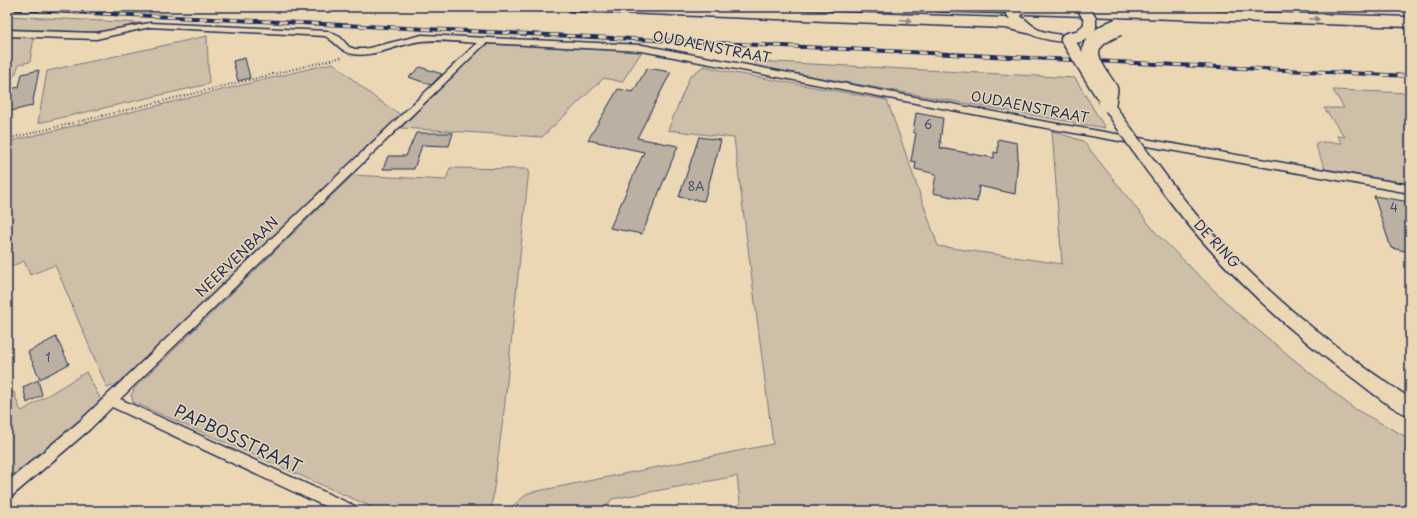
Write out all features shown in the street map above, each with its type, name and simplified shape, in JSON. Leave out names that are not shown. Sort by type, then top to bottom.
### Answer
[{"type":"highway","points":[[573,7],[1005,23],[1027,28]]},
{"type":"highway","points":[[939,7],[1410,22]]},
{"type":"highway","points":[[1074,38],[1104,27],[1410,36]]},
{"type":"highway","points":[[1107,103],[1109,90],[1094,66],[1090,51],[1096,39],[1118,27]]},
{"type":"main road","points":[[1009,7],[1017,19],[1027,28],[1044,36],[1074,38],[1087,30],[1090,24],[1090,19],[1083,7]]},
{"type":"main road","name":"DE RING","points":[[1074,38],[1107,103],[1142,154],[1180,204],[1208,237],[1266,296],[1329,351],[1410,408]]},
{"type":"street","name":"OUDAENSTRAAT","points":[[7,32],[96,36],[150,25],[327,34],[337,39],[346,49],[354,52],[365,52],[422,38],[642,48],[1054,126],[1410,189]]},
{"type":"street","name":"NEERVENBAAN","points":[[7,491],[85,425],[484,41]]},
{"type":"street","name":"PAPBOSSTRAAT","points":[[110,400],[350,511]]},
{"type":"path","points":[[7,139],[365,52]]},
{"type":"shaded area","points":[[7,16],[141,23],[108,31],[91,32],[7,29]]},
{"type":"shaded area","points":[[7,35],[34,37],[30,62],[19,64],[15,75],[7,77]]},
{"type":"shaded area","points":[[207,36],[209,84],[38,123],[47,71]]},
{"type":"shaded area","points":[[490,44],[639,51],[641,53],[622,82],[604,78],[542,137],[401,128],[480,49]]},
{"type":"shaded area","points":[[755,61],[1075,78],[1105,128],[754,66]]},
{"type":"shaded area","points":[[333,63],[374,97],[401,115],[122,382],[107,388],[55,265],[30,275],[24,261],[7,268],[7,142]]},
{"type":"shaded area","points":[[704,66],[729,72],[887,100],[938,246],[1062,264],[1052,131],[1083,141],[1156,233],[1236,312],[1353,408],[1410,439],[1410,511],[741,511],[737,476],[612,499],[603,511],[507,511],[528,493],[773,444],[734,138],[668,130],[690,76]]},
{"type":"shaded area","points":[[1333,90],[1410,93],[1410,184],[1325,169],[1315,144],[1319,142],[1342,143],[1337,136],[1345,137],[1324,108],[1344,108]]},
{"type":"shaded area","points":[[450,168],[529,169],[504,411],[491,511],[381,511],[133,402],[131,395],[135,388],[353,175],[446,180]]},
{"type":"shaded area","points":[[86,372],[101,400],[29,466],[7,484],[7,395],[14,392],[19,407],[22,411]]},
{"type":"building","points":[[245,58],[250,78],[238,81],[233,61]]},
{"type":"building","points":[[420,67],[442,74],[431,85],[409,77]]},
{"type":"building","points":[[647,68],[671,72],[637,138],[678,146],[642,234],[610,228],[644,152],[588,140],[618,89],[633,92]]},
{"type":"building","points":[[39,70],[32,106],[7,112],[7,101],[10,89],[19,87],[22,74]]},
{"type":"building","points":[[916,113],[943,118],[940,148],[994,158],[994,152],[998,153],[998,139],[1017,143],[1018,157],[1015,194],[979,186],[977,202],[933,193],[936,174],[915,169],[916,162],[911,161],[916,133],[913,132]]},
{"type":"building","points":[[416,133],[453,133],[449,146],[422,145],[414,169],[383,169],[388,156],[406,156]]},
{"type":"building","points":[[699,137],[721,140],[704,201],[679,197]]},
{"type":"building","points":[[1374,196],[1410,202],[1410,252],[1391,248]]},
{"type":"building","points":[[56,337],[69,364],[40,379],[28,352]]},
{"type":"building","points":[[38,380],[42,395],[27,403],[23,387]]},
{"type":"railway","points":[[7,9],[1410,76]]}]
